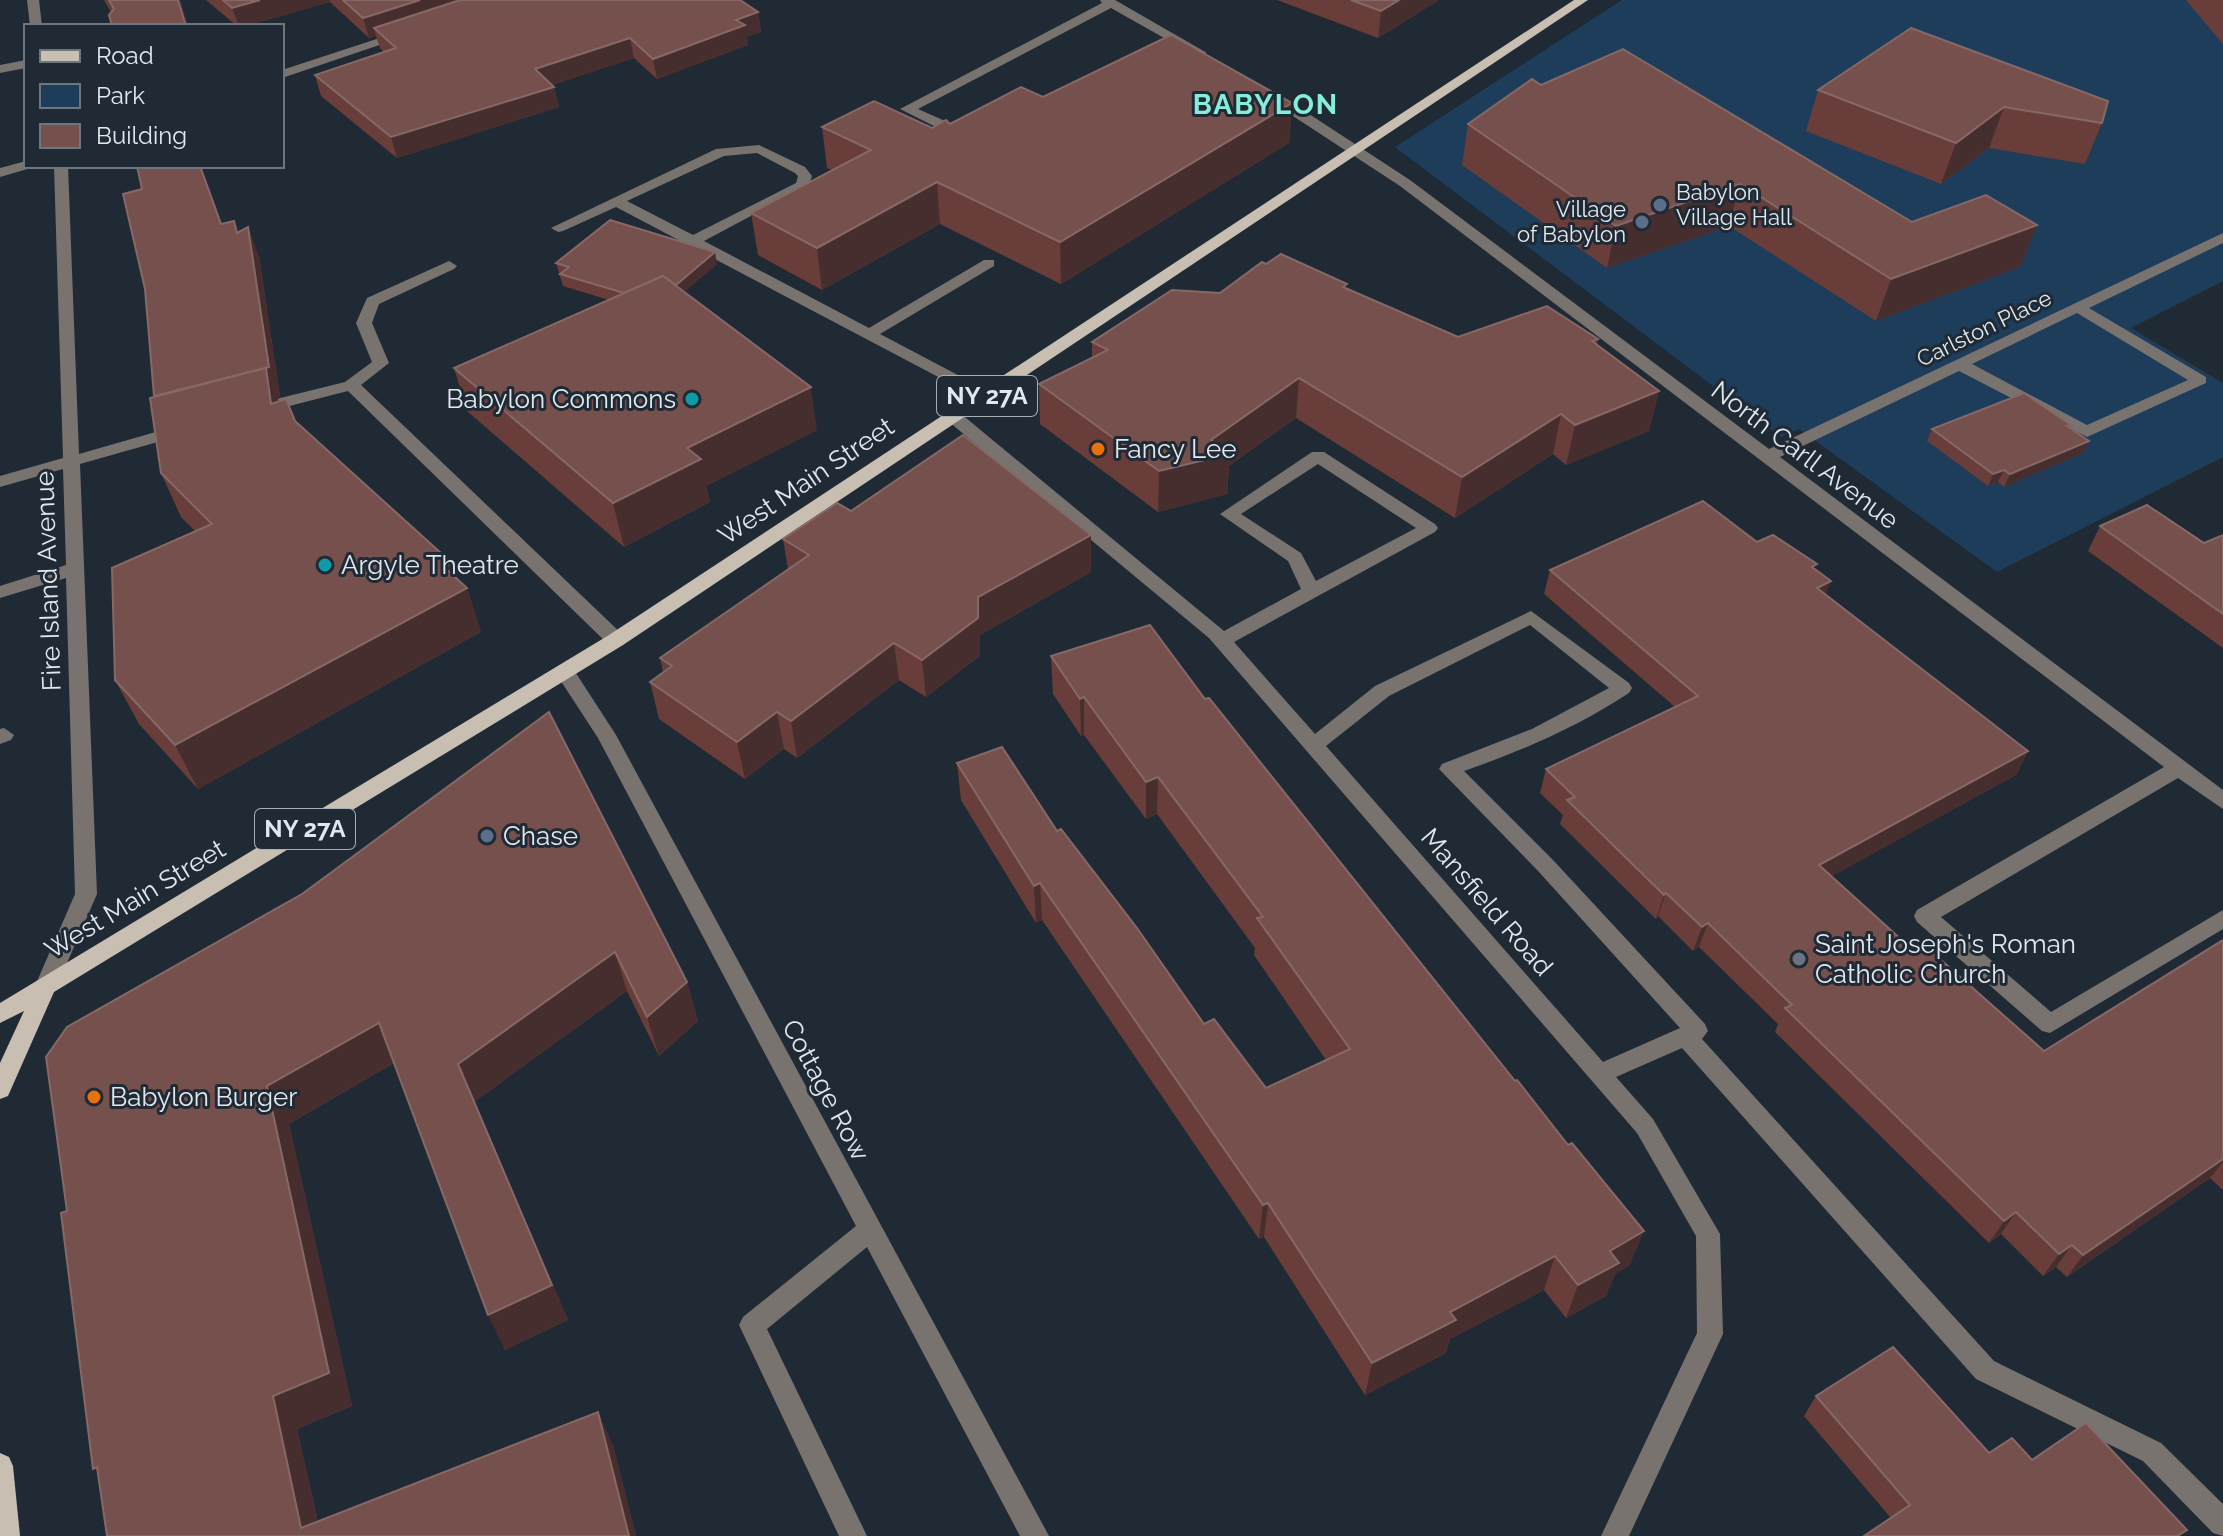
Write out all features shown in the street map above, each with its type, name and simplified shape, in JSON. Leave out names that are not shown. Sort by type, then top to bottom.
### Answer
[{"type":"main road","name":"West Main Street","points":[[46,986],[616,640],[1582,0]]},
{"type":"main road","name":"NY 27A","points":[[0,1014],[46,986]]},
{"type":"main road","points":[[0,1089],[46,986]]},
{"type":"main road","points":[[0,1466],[6,1536]]},
{"type":"street","points":[[33,0],[36,24]]},
{"type":"street","points":[[949,128],[907,109],[1109,1],[1217,62]]},
{"type":"street","points":[[284,73],[418,30]]},
{"type":"street","points":[[1154,48],[1176,38]]},
{"type":"street","points":[[0,69],[24,64]]},
{"type":"street","name":"North Carll Avenue","points":[[1257,87],[1357,150],[2223,801]]},
{"type":"street","points":[[558,228],[721,152],[741,148],[759,149],[800,170],[805,176],[802,185],[693,241]]},
{"type":"street","points":[[0,173],[24,166]]},
{"type":"street","name":"Fire Island Avenue","points":[[46,986],[86,894],[61,168]]},
{"type":"street","points":[[616,201],[986,396]]},
{"type":"street","name":"Carlston Place","points":[[1765,458],[2223,237]]},
{"type":"street","points":[[871,333],[989,263]]},
{"type":"street","points":[[249,412],[351,385],[381,363],[364,323],[372,301],[449,266]]},
{"type":"street","points":[[1959,364],[2087,432],[2200,380],[2077,307]]},
{"type":"street","points":[[351,385],[616,640]]},
{"type":"street","name":"Mansfield Road","points":[[954,417],[1222,640],[1645,1126],[1708,1234],[1710,1334],[1615,1536]]},
{"type":"street","points":[[0,482],[70,459],[190,427]]},
{"type":"street","points":[[1222,640],[1429,528],[1318,456],[1229,514],[1295,557],[1311,590]]},
{"type":"street","points":[[0,592],[74,569]]},
{"type":"street","points":[[1314,745],[1382,691],[1531,617],[1622,688],[1588,712],[1526,741],[1449,769],[1546,866],[1697,1031],[1599,1074]]},
{"type":"street","name":"Cottage Row","points":[[565,672],[606,735],[1035,1536]]},
{"type":"street","points":[[2180,767],[1925,916],[2050,1024],[2223,918]]},
{"type":"street","points":[[1686,1036],[1985,1370],[2152,1452],[2223,1523]]},
{"type":"street","points":[[853,1536],[752,1325],[869,1231]]},
{"type":"green space","points":[[1622,0],[2223,0],[2223,281],[2131,328],[2223,383],[2223,457],[1997,572],[1799,429],[1781,437],[1395,147]]},
{"type":"building","points":[[109,0],[178,0],[185,24],[111,24],[109,15],[114,9]]},
{"type":"building","points":[[223,0],[260,0],[232,8]]},
{"type":"building","points":[[343,0],[420,0],[363,18]]},
{"type":"building","points":[[460,0],[740,0],[758,12],[736,20],[745,25],[653,59],[630,38],[535,69],[554,87],[391,137],[315,75],[396,48],[374,28]]},
{"type":"building","points":[[1351,0],[1399,0],[1381,11]]},
{"type":"building","points":[[1911,28],[2108,101],[2102,123],[2004,107],[1956,143],[1818,90]]},
{"type":"building","points":[[1171,35],[1292,103],[1060,242],[937,182],[817,248],[751,213],[871,150],[822,127],[874,101],[932,128],[946,120],[950,124],[1021,87],[1043,97]]},
{"type":"building","points":[[1623,49],[1912,222],[1986,195],[2037,225],[1891,279],[1740,184],[1616,226],[1468,124],[1532,79],[1541,85]]},
{"type":"building","points":[[137,168],[201,168],[221,224],[234,221],[237,233],[248,227],[269,367],[154,396],[145,289],[123,194],[142,189]]},
{"type":"building","points":[[610,220],[715,252],[676,285],[663,276],[624,293],[560,274],[569,267],[556,263]]},
{"type":"building","points":[[1281,254],[1347,284],[1343,287],[1458,337],[1547,306],[1598,339],[1592,341],[1659,391],[1575,425],[1561,414],[1462,477],[1299,378],[1211,440],[1230,454],[1159,471],[1039,384],[1108,350],[1092,342],[1172,290],[1220,293],[1262,262],[1266,264]]},
{"type":"building","points":[[663,276],[811,387],[687,448],[701,459],[613,503],[454,368]]},
{"type":"building","points":[[266,368],[271,404],[286,399],[295,421],[452,563],[444,567],[467,588],[175,745],[115,680],[112,568],[212,524],[161,473],[150,398]]},
{"type":"building","points":[[2024,393],[2089,441],[2010,474],[2004,470],[1993,474],[1932,429]]},
{"type":"building","points":[[963,435],[1091,535],[978,597],[978,618],[922,660],[894,643],[791,721],[777,712],[737,742],[650,682],[672,666],[660,658],[809,555],[783,539],[837,503],[851,511]]},
{"type":"building","name":"Saint Joseph's Roman Catholic Church","points":[[1703,501],[1757,542],[1773,535],[1817,564],[1812,567],[1831,581],[1817,588],[2028,751],[1819,865],[1904,942],[1915,937],[2044,1051],[2223,940],[2223,1159],[2083,1255],[2072,1245],[2059,1254],[2016,1212],[2004,1221],[1785,1008],[1792,1005],[1708,923],[1702,927],[1666,893],[1664,895],[1567,800],[1575,797],[1546,769],[1698,696],[1550,570]]},
{"type":"building","points":[[2147,505],[2204,543],[2223,535],[2223,614],[2100,526]]},
{"type":"building","points":[[1150,625],[1205,699],[1209,698],[1515,1081],[1568,1145],[1572,1143],[1644,1231],[1610,1251],[1619,1263],[1578,1285],[1555,1256],[1450,1312],[1456,1320],[1372,1363],[1268,1203],[1263,1205],[1040,883],[1034,886],[957,763],[1002,747],[1057,831],[1061,829],[1137,928],[1204,1024],[1214,1019],[1266,1088],[1350,1049],[1257,918],[1263,917],[1158,777],[1146,782],[1084,697],[1080,699],[1051,656]]},
{"type":"building","points":[[549,712],[687,982],[647,1017],[615,952],[458,1064],[552,1285],[488,1315],[379,1023],[267,1086],[329,1373],[273,1396],[301,1528],[598,1412],[629,1536],[107,1536],[97,1467],[93,1469],[61,1213],[67,1211],[46,1057],[67,1027],[302,894]]},
{"type":"building","points":[[1893,1347],[1989,1453],[2012,1438],[2032,1460],[2086,1423],[2187,1530],[2177,1536],[1864,1536],[1910,1505],[1816,1396]]},
{"type":"place","name":"Babylon Village Hall","points":[[1660,205]]},
{"type":"place","name":"Village of Babylon","points":[[1642,222]]},
{"type":"place","name":"Babylon Commons","points":[[692,399]]},
{"type":"place","name":"Fancy Lee","points":[[1098,449]]},
{"type":"place","name":"Argyle Theatre","points":[[325,565]]},
{"type":"place","name":"Chase","points":[[487,836]]},
{"type":"place","name":"Saint Joseph's Roman Catholic Church","points":[[1799,959]]},
{"type":"place","name":"Babylon Burger","points":[[94,1097]]},
{"type":"district","name":"BABYLON","points":[[1266,104]]}]
